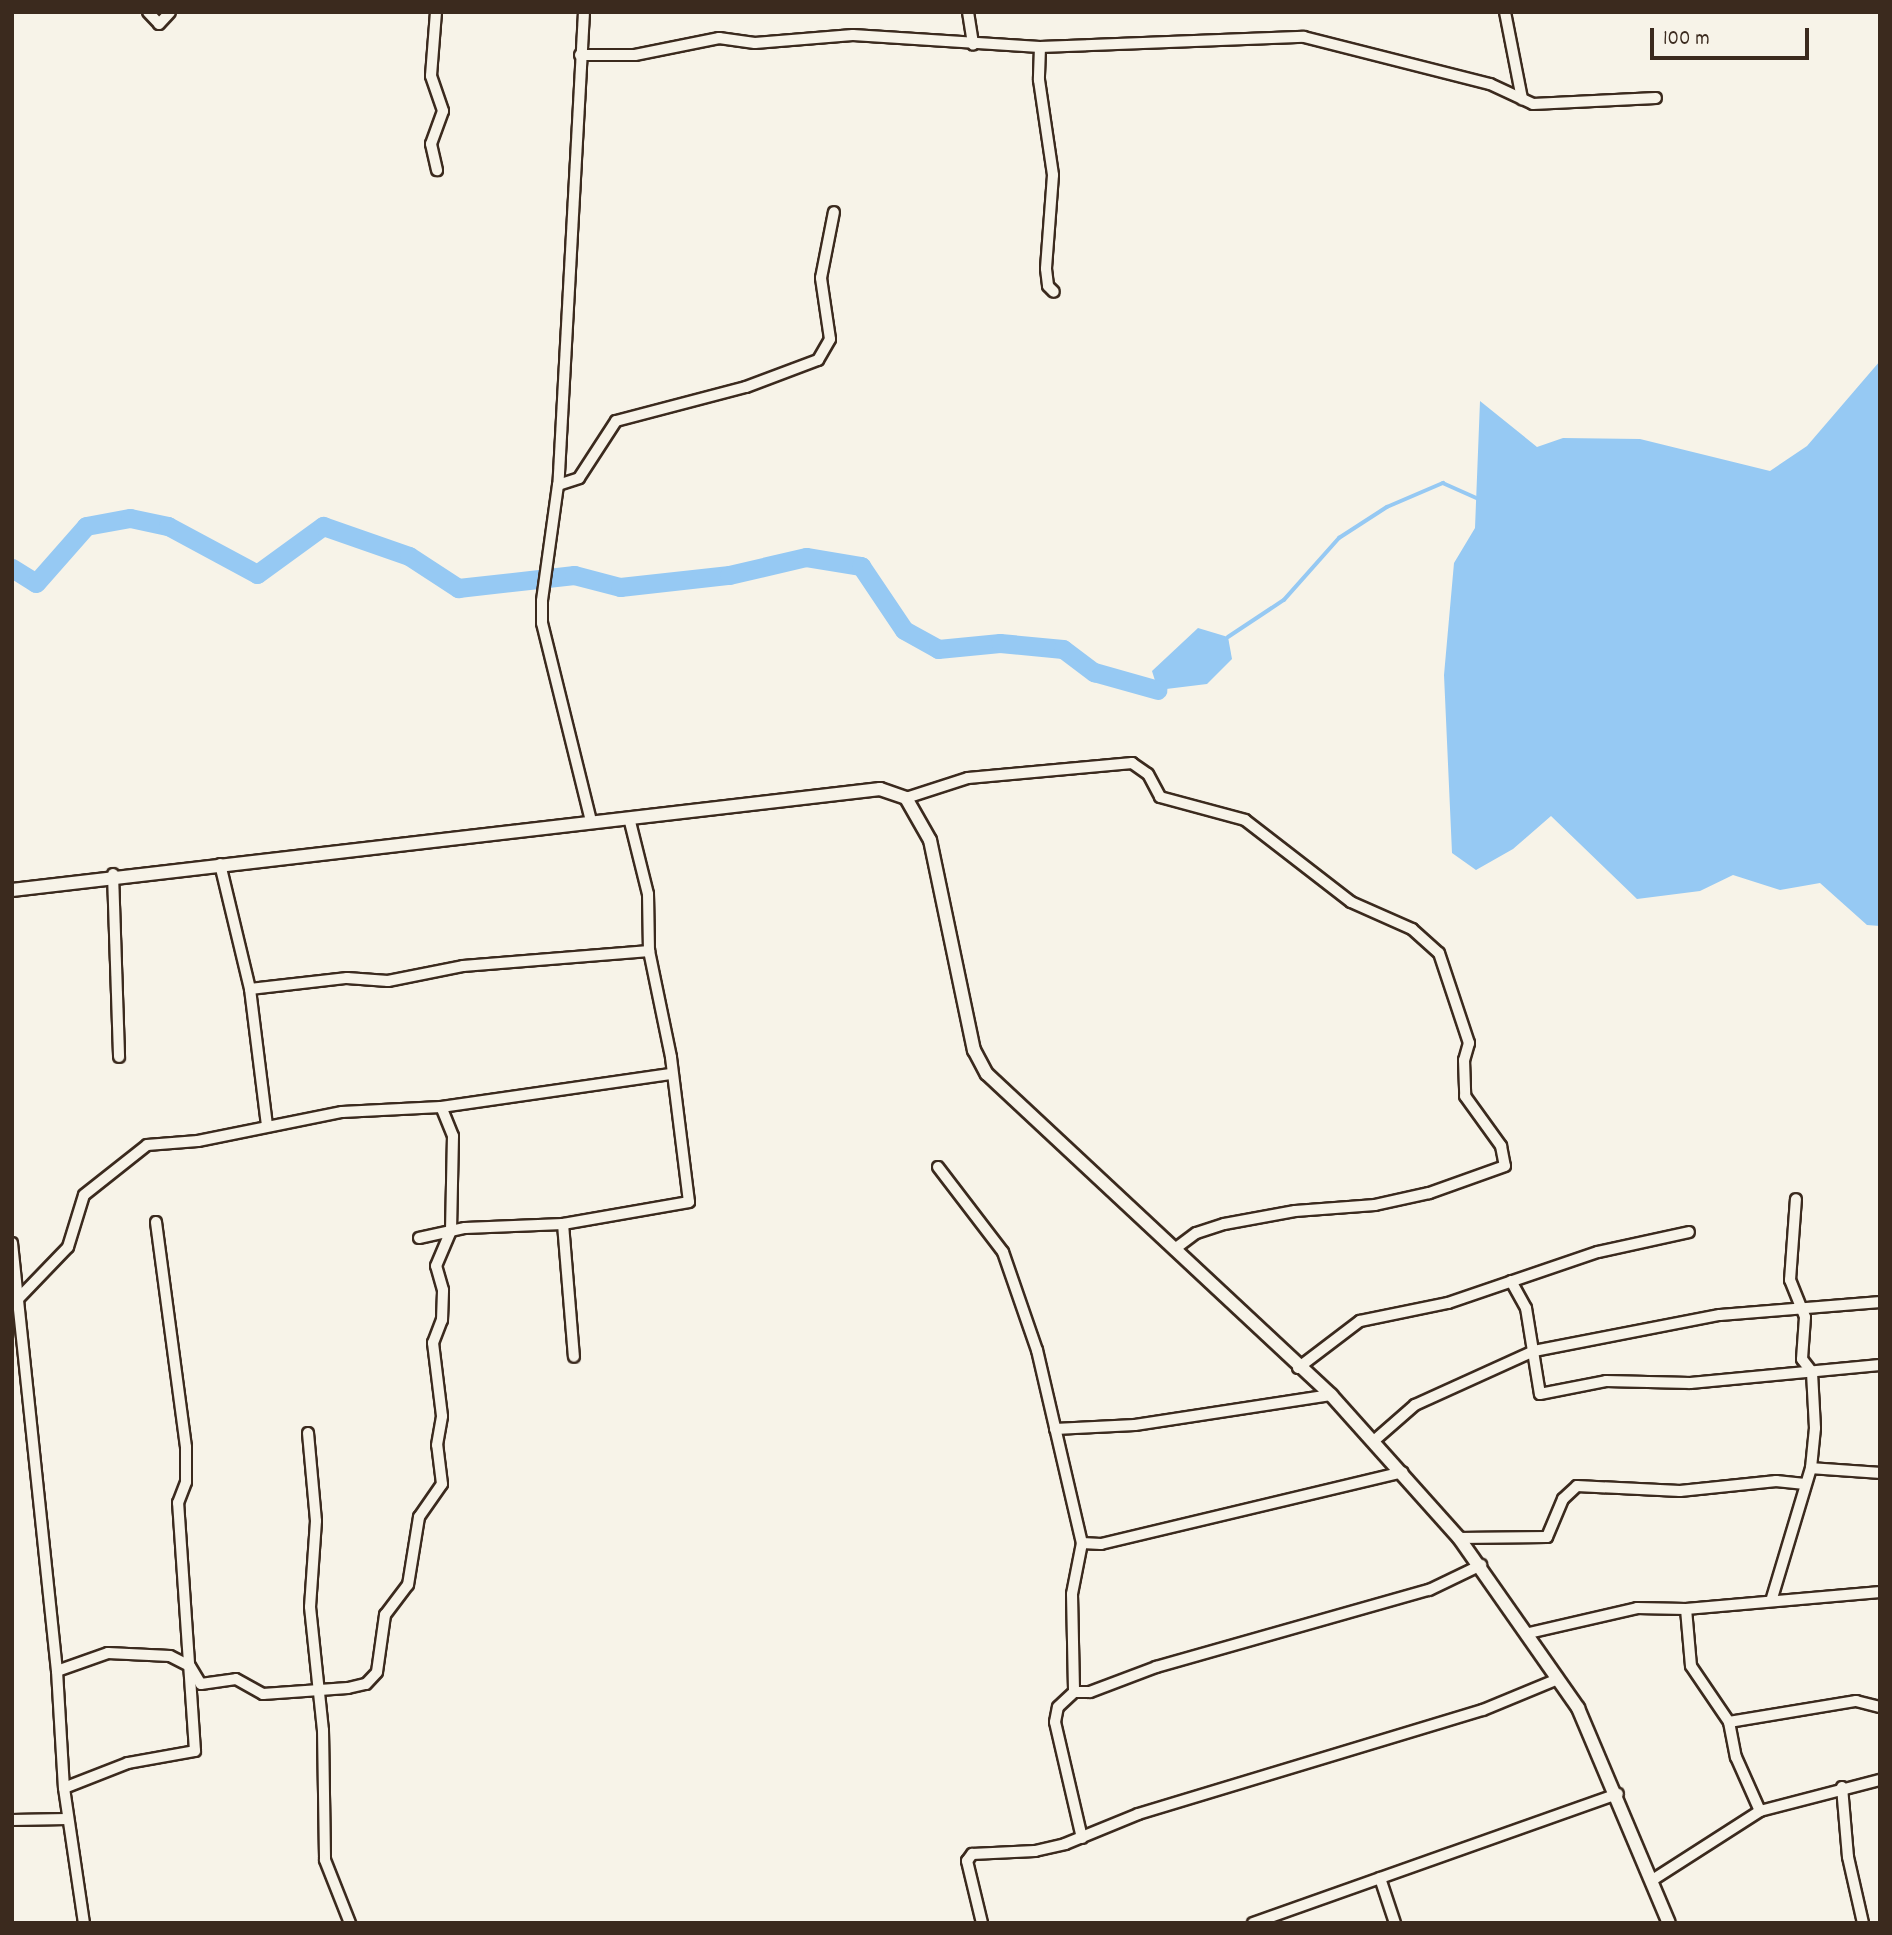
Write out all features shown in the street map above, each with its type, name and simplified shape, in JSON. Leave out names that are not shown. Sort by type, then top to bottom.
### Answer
[{"type":"street","points":[[148,12],[159,24],[170,12]]},
{"type":"street","points":[[436,12],[431,76],[443,111],[431,144],[437,170]]},
{"type":"street","points":[[584,12],[558,485],[545,561],[542,623],[591,821]]},
{"type":"street","points":[[968,12],[973,45]]},
{"type":"street","points":[[1505,12],[1522,100]]},
{"type":"street","points":[[580,55],[635,55],[719,38],[755,43],[853,35],[973,45],[1040,47],[1304,37],[1490,84],[1522,100],[1553,106],[1578,105],[1594,98],[1656,98]]},
{"type":"street","points":[[1040,47],[1039,80],[1053,175],[1046,269],[1048,286],[1054,292]]},
{"type":"street","points":[[558,485],[579,478],[616,421],[746,387],[818,359],[831,339],[821,278],[834,212]]},
{"type":"street","points":[[906,798],[921,789],[968,778],[1132,763],[1148,774],[1160,797],[1245,820],[1351,902],[1412,929],[1439,953],[1469,1043],[1464,1060],[1465,1096],[1501,1146],[1505,1166],[1429,1193],[1375,1205],[1295,1210],[1224,1224],[1196,1233],[1176,1248]]},
{"type":"street","points":[[12,890],[113,874],[880,789],[906,798],[930,840],[974,1051],[987,1074],[1176,1248],[1298,1368],[1331,1395],[1376,1439],[1460,1538],[1530,1633],[1558,1679],[1618,1794],[1669,1923]]},
{"type":"street","points":[[419,1238],[451,1231],[564,1224],[689,1202],[671,1074],[649,951],[648,894],[629,817]]},
{"type":"street","points":[[220,864],[250,989],[267,1125]]},
{"type":"street","points":[[113,874],[119,1057]]},
{"type":"street","points":[[250,989],[347,978],[388,981],[463,965],[649,951]]},
{"type":"street","points":[[18,1299],[68,1247],[83,1195],[147,1145],[198,1141],[267,1125],[355,1111],[441,1107],[671,1074]]},
{"type":"street","points":[[57,1671],[108,1653],[170,1656],[190,1666],[201,1684],[236,1679],[263,1694],[366,1684],[377,1672],[385,1615],[408,1585],[419,1517],[442,1484],[437,1445],[442,1416],[433,1343],[442,1320],[443,1290],[436,1266],[451,1231],[453,1136],[441,1107]]},
{"type":"street","points":[[938,1167],[1003,1252],[1037,1350],[1082,1543],[1072,1594],[1074,1692]]},
{"type":"street","points":[[1772,1598],[1811,1468],[1816,1405],[1812,1372],[1802,1359],[1801,1307],[1790,1280],[1797,1199]]},
{"type":"street","points":[[64,1788],[128,1763],[195,1751],[178,1503],[186,1482],[186,1447],[156,1222]]},
{"type":"street","points":[[564,1224],[575,1357]]},
{"type":"street","points":[[1298,1368],[1360,1321],[1448,1303],[1598,1252],[1689,1232]]},
{"type":"street","points":[[12,1243],[57,1671],[67,1819],[84,1923]]},
{"type":"street","points":[[1511,1281],[1522,1298],[1534,1350],[1540,1394],[1606,1381],[1690,1383],[1880,1365]]},
{"type":"street","points":[[1376,1439],[1415,1405],[1534,1350],[1720,1315],[1880,1302]]},
{"type":"street","points":[[1055,1429],[1135,1426],[1331,1395]]},
{"type":"street","points":[[307,1433],[316,1521],[310,1607],[315,1687],[323,1730],[325,1860],[350,1923]]},
{"type":"street","points":[[1811,1468],[1880,1473]]},
{"type":"street","points":[[1082,1543],[1101,1544],[1403,1472]]},
{"type":"street","points":[[1460,1538],[1547,1537],[1563,1499],[1577,1486],[1680,1491],[1776,1481],[1805,1485]]},
{"type":"street","points":[[1082,1839],[1055,1722],[1058,1707],[1074,1692],[1090,1692],[1156,1667],[1429,1590],[1481,1565]]},
{"type":"street","points":[[1530,1633],[1637,1608],[1686,1609],[1772,1598],[1880,1592]]},
{"type":"street","points":[[1686,1609],[1695,1674],[1729,1722],[1736,1757],[1760,1811]]},
{"type":"street","points":[[982,1923],[967,1861],[972,1854],[1035,1852],[1082,1839],[1138,1814],[1483,1710],[1558,1679]]},
{"type":"street","points":[[1729,1722],[1856,1701],[1880,1707]]},
{"type":"street","points":[[1654,1880],[1760,1811],[1842,1787],[1880,1780]]},
{"type":"street","points":[[1842,1787],[1847,1857],[1863,1923]]},
{"type":"street","points":[[1256,1922],[1618,1794]]},
{"type":"street","points":[[12,1820],[67,1819]]},
{"type":"street","points":[[1380,1878],[1395,1923]]},
{"type":"water","points":[[1880,361],[1880,926],[1867,925],[1820,883],[1780,890],[1733,875],[1700,891],[1637,899],[1551,816],[1513,849],[1476,870],[1452,853],[1444,675],[1454,563],[1475,528],[1480,401],[1537,447],[1563,438],[1640,439],[1770,471],[1807,446]]},
{"type":"water","points":[[1198,628],[1228,637],[1232,659],[1207,684],[1158,690],[1152,671]]},
{"type":"waterway","points":[[1228,637],[1284,600],[1339,538],[1387,507],[1443,483],[1477,498]]},
{"type":"waterway","points":[[12,568],[36,583],[86,526],[130,518],[168,526],[257,574],[323,526],[409,556],[458,588],[574,575],[620,587],[729,575],[806,557],[861,566],[904,630],[938,649],[1000,643],[1063,649],[1094,672],[1158,690]]}]
